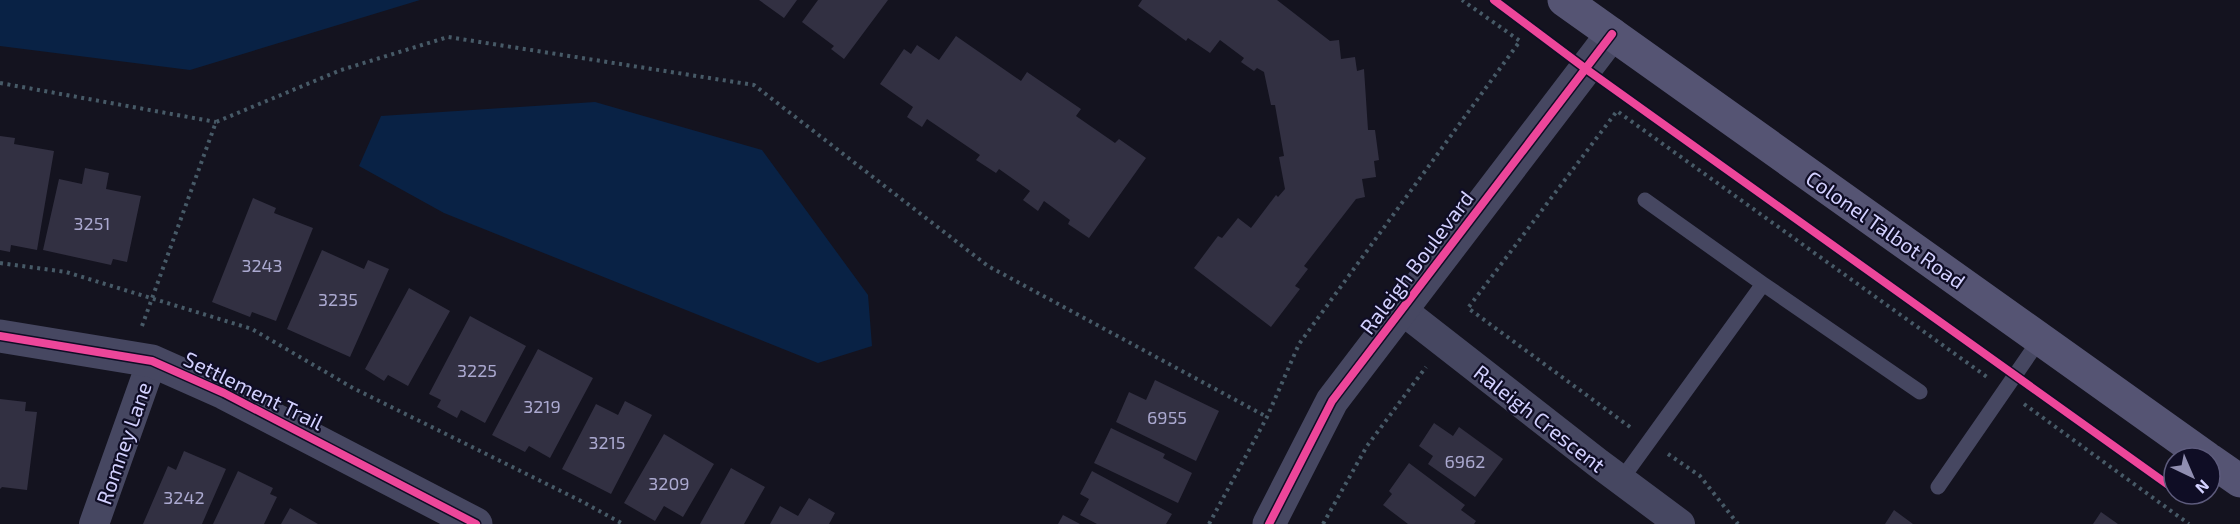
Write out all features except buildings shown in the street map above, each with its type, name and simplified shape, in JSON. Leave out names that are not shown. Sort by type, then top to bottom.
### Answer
[{"type":"main road","name":"Colonel Talbot Road","points":[[1564,0],[2191,446]]},
{"type":"main road","name":"Colonel Talbot Road","points":[[2222,468],[2240,481]]},
{"type":"street","name":"Raleigh Boulevard","points":[[1269,524],[1332,402],[1612,34]]},
{"type":"street","name":"Raleigh Crescent","points":[[1402,310],[1680,524]]},
{"type":"street","name":"Settlement Trail","points":[[0,336],[140,359],[224,393],[476,524]]},
{"type":"street","name":"Romney Lane","points":[[94,524],[140,359]]},
{"type":"lane","points":[[1645,200],[1762,284],[1920,392]]},
{"type":"lane","points":[[1621,480],[1762,284]]},
{"type":"lane","points":[[1938,487],[2040,339]]},
{"type":"path","points":[[1209,524],[1267,417],[1299,344],[1520,41],[1462,0]]},
{"type":"path","points":[[0,83],[216,122],[341,70],[448,37],[754,85],[988,266],[1267,417]]},
{"type":"path","points":[[140,359],[146,315],[216,122]]},
{"type":"path","points":[[0,263],[66,272],[252,329],[353,387],[623,524]]},
{"type":"path","points":[[1323,524],[1367,446],[1468,308]]},
{"type":"water","points":[[0,0],[420,0],[190,70],[0,46]]},
{"type":"water","points":[[595,102],[762,150],[868,295],[872,346],[818,363],[444,213],[359,166],[381,116]]},
{"type":"cycle path","points":[[1494,0],[1586,69],[2162,480]]},
{"type":"cycle path","points":[[1269,524],[1332,401],[1612,34]]},
{"type":"cycle path","points":[[0,336],[152,361],[224,393],[476,524]]}]
